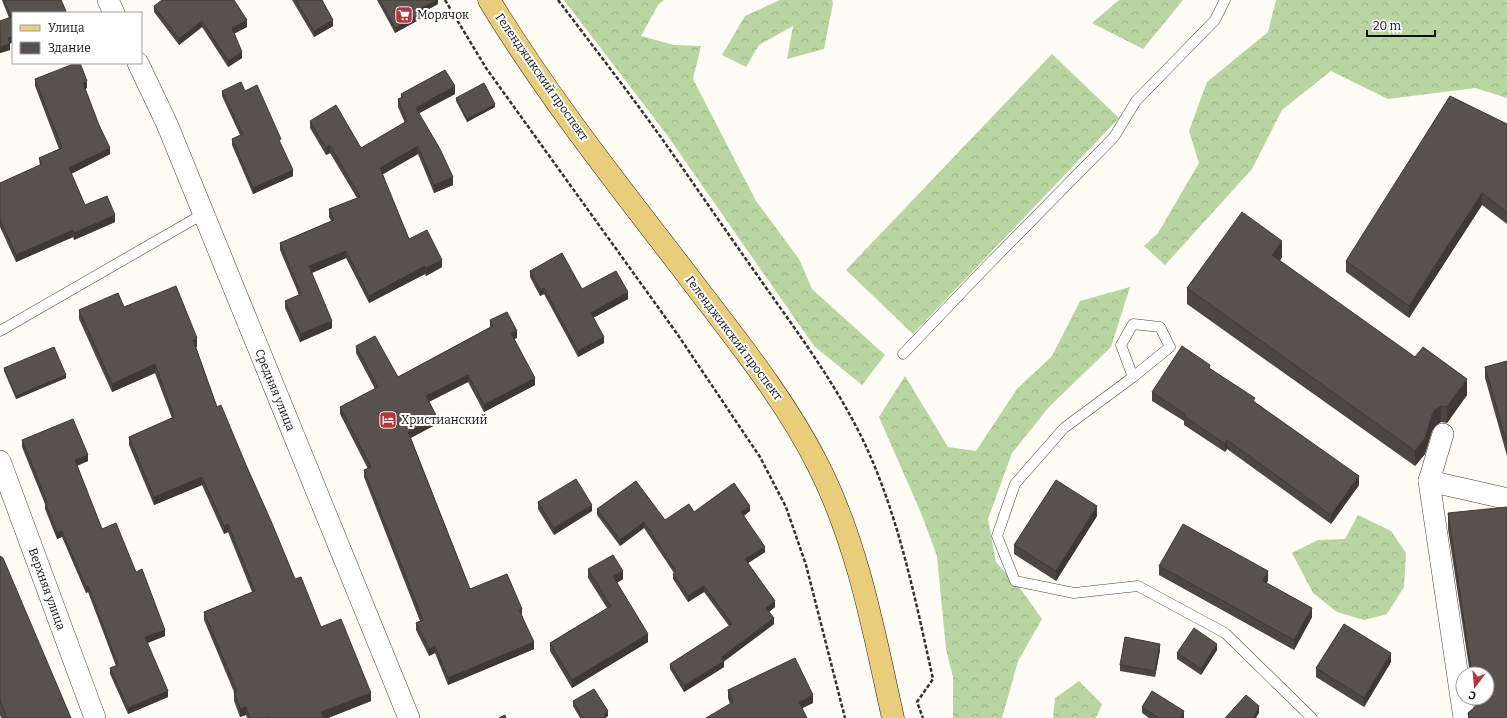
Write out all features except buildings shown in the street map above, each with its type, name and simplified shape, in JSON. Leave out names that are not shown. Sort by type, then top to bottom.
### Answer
[{"type":"main road","name":"Геленджикский проспект","points":[[489,0],[537,74],[612,177],[754,363],[781,400],[799,429],[834,499],[854,558],[870,615],[893,718]]},
{"type":"street","points":[[108,0],[114,12]]},
{"type":"street","name":"Средняя улица","points":[[138,64],[167,124],[409,718]]},
{"type":"street","points":[[1443,434],[1429,482],[1464,718]]},
{"type":"street","name":"Верхняя улица","points":[[0,461],[95,718]]},
{"type":"street","points":[[1429,482],[1506,498]]},
{"type":"lane","points":[[903,354],[1114,137],[1136,101],[1215,20],[1225,0]]},
{"type":"lane","points":[[0,331],[203,214]]},
{"type":"lane","points":[[1133,377],[1121,345],[1133,324],[1160,327],[1170,347],[1133,377],[1064,428],[1015,484],[997,536],[1016,581],[1074,593],[1138,586],[1225,633],[1312,718]]},
{"type":"path","points":[[445,0],[486,68],[678,335],[760,457],[786,507],[806,565],[845,718]]},
{"type":"path","points":[[558,0],[660,136],[802,340],[841,399],[862,437],[878,474],[892,516],[915,599],[933,679],[917,702],[923,718]]},
{"type":"green space","points":[[564,0],[664,0],[658,5],[641,36],[674,45],[701,46],[693,79],[756,201],[799,259],[812,289],[885,355],[862,385],[814,346],[667,135]]},
{"type":"green space","points":[[780,0],[832,0],[833,3],[824,49],[787,59],[793,26],[759,45],[746,67],[722,55],[745,16]]},
{"type":"green space","points":[[1119,0],[1183,0],[1143,49],[1092,23]]},
{"type":"green space","points":[[1276,0],[1507,0],[1507,98],[1475,88],[1388,99],[1331,71],[1282,110],[1252,169],[1165,265],[1144,246],[1158,233],[1199,163],[1189,131],[1207,82],[1268,32]]},
{"type":"green space","points":[[1052,54],[1119,118],[913,334],[846,270]]},
{"type":"green space","points":[[1130,287],[1111,347],[1049,407],[1012,453],[988,519],[996,562],[1011,579],[1015,581],[1042,619],[1018,661],[1002,718],[953,718],[953,677],[946,649],[937,556],[921,513],[879,417],[905,376],[948,447],[976,451],[1017,389],[1052,356],[1080,301]]},
{"type":"green space","points":[[1358,515],[1391,531],[1406,553],[1404,587],[1387,614],[1364,620],[1337,612],[1313,593],[1292,553],[1318,540],[1345,539]]},
{"type":"green space","points":[[1079,681],[1102,704],[1096,718],[1053,718],[1055,698]]},
{"type":"place","name":"Морячок","points":[[404,15]]},
{"type":"place","name":"Христианский","points":[[388,420]]}]
